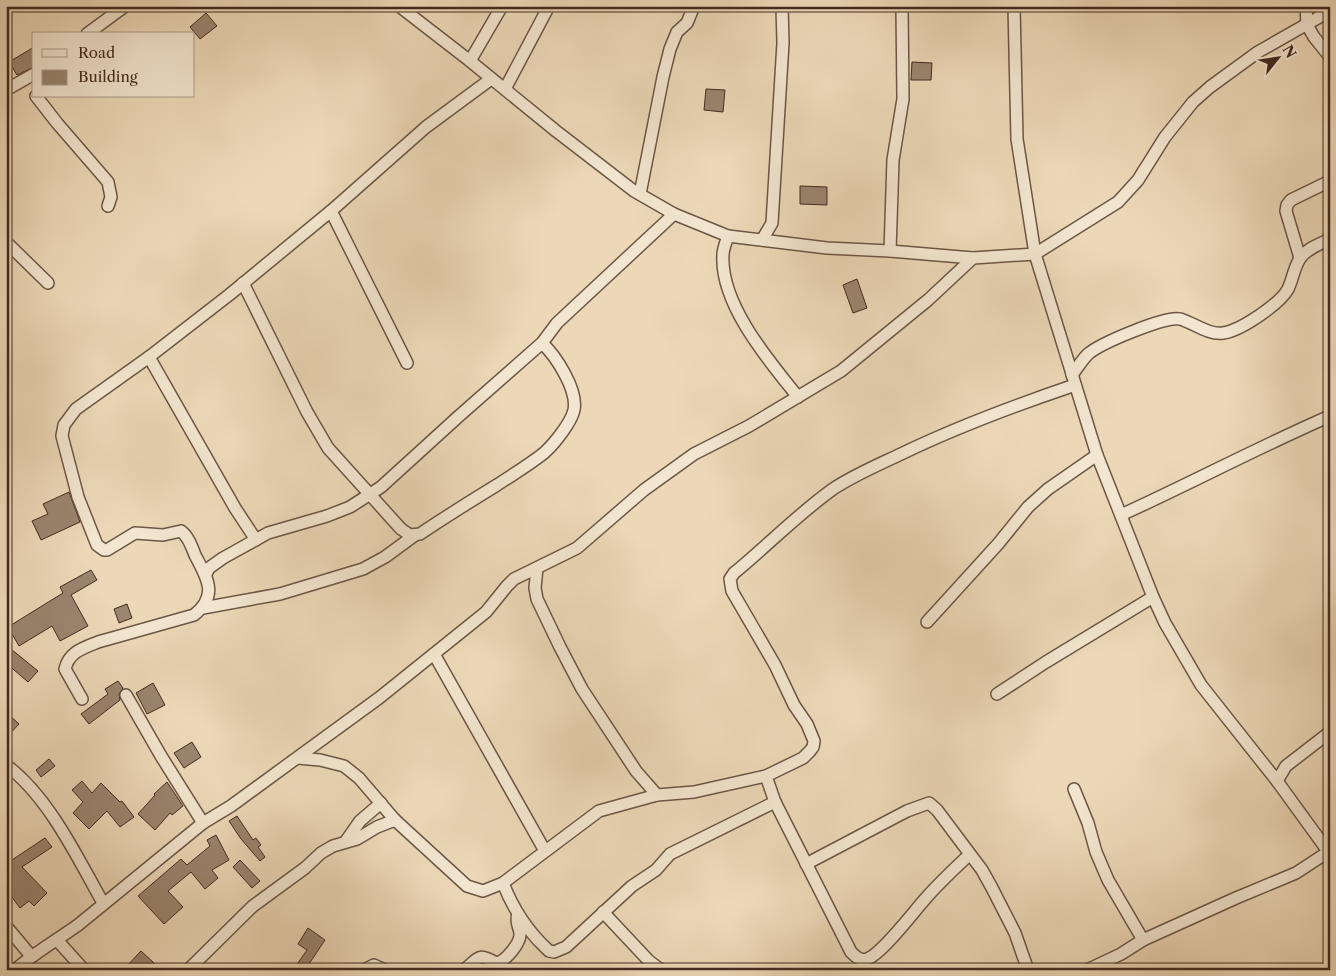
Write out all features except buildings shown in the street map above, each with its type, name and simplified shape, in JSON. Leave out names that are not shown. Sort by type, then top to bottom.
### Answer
[{"type":"street","points":[[90,32],[125,6]]},
{"type":"street","points":[[399,6],[556,131],[640,194],[674,214],[728,236],[827,248],[974,258],[1035,254],[1118,202],[1138,180],[1181,116],[1193,102],[1210,87],[1258,52],[1330,11]]},
{"type":"street","points":[[470,61],[502,6]]},
{"type":"street","points":[[504,90],[549,6]]},
{"type":"street","points":[[640,194],[670,49],[677,32],[687,22],[694,6]]},
{"type":"street","points":[[762,240],[772,223],[782,43],[782,6]]},
{"type":"street","points":[[890,251],[893,160],[902,99],[902,6]]},
{"type":"street","points":[[1014,6],[1016,139],[1035,254],[1097,455],[1152,597],[1201,685],[1277,781],[1329,853],[1296,873],[1143,940],[1121,954],[1087,970]]},
{"type":"street","points":[[1306,6],[1307,25],[1330,57]]},
{"type":"street","points":[[6,90],[29,77]]},
{"type":"street","points":[[203,608],[208,597],[209,582],[184,532],[164,536],[144,533],[135,534],[110,549],[104,550],[97,545],[78,497],[62,436],[64,425],[76,409],[149,358],[331,211],[426,127],[491,79]]},
{"type":"street","points":[[38,98],[108,182],[111,197],[108,206]]},
{"type":"street","points":[[1300,258],[1286,211],[1287,205],[1291,200],[1330,181]]},
{"type":"street","points":[[331,211],[407,363]]},
{"type":"street","points":[[206,574],[209,568],[223,558],[268,533],[326,516],[350,507],[370,495],[399,472],[542,343],[557,322],[674,214]]},
{"type":"street","points":[[772,223],[783,243]]},
{"type":"street","points":[[728,236],[723,252],[723,266],[726,282],[736,306],[749,332],[798,397]]},
{"type":"street","points":[[298,758],[320,760],[344,766],[359,778],[396,820],[467,886],[483,891],[502,883],[598,811],[657,795],[694,792],[766,776],[803,758],[813,747],[814,741],[807,724],[794,705],[775,665],[732,590],[730,580],[734,573],[834,488],[862,472],[934,438],[1074,380],[1088,354],[1096,348],[1134,331],[1164,321],[1180,319],[1210,331],[1223,333],[1240,327],[1281,299],[1288,289],[1300,258],[1315,246],[1330,239]]},
{"type":"street","points":[[6,242],[48,283]]},
{"type":"street","points":[[15,970],[31,956],[78,925],[102,903],[203,823],[231,806],[380,698],[486,612],[514,580],[577,548],[644,490],[694,454],[749,426],[852,362],[928,300],[974,258]]},
{"type":"street","points":[[243,283],[307,412],[328,448],[400,529],[410,535],[420,534],[532,462],[555,441],[569,421],[575,408],[570,387],[561,367],[542,343]]},
{"type":"street","points":[[149,358],[234,508],[256,540]]},
{"type":"street","points":[[1121,515],[1330,416]]},
{"type":"street","points":[[927,622],[998,544],[1028,507],[1048,489],[1097,455]]},
{"type":"street","points":[[82,699],[65,669],[67,660],[84,647],[194,614],[203,608],[280,594],[363,570],[415,535]]},
{"type":"street","points":[[536,568],[535,588],[537,599],[567,661],[582,689],[636,771],[657,795]]},
{"type":"street","points":[[997,694],[1152,597]]},
{"type":"street","points":[[434,654],[546,851]]},
{"type":"street","points":[[126,695],[203,823]]},
{"type":"street","points":[[1277,781],[1286,766],[1330,732]]},
{"type":"street","points":[[6,765],[29,786],[68,838],[102,903]]},
{"type":"street","points":[[766,776],[774,802],[851,952],[856,957],[862,959],[869,958],[885,944],[969,854]]},
{"type":"street","points":[[1074,789],[1108,880],[1143,940]]},
{"type":"street","points":[[502,883],[509,900],[518,914],[543,945],[549,951],[554,952],[566,947],[632,886],[656,870],[670,854],[774,802]]},
{"type":"street","points":[[346,842],[360,821],[381,803]]},
{"type":"street","points":[[806,864],[907,811],[929,803],[937,810],[982,870],[1011,925],[1028,970]]},
{"type":"street","points":[[188,970],[253,906],[305,868],[321,853],[333,846],[358,839],[377,827],[396,820]]},
{"type":"street","points":[[603,912],[661,970]]},
{"type":"street","points":[[464,970],[481,957],[485,956],[496,963],[500,963],[509,955],[520,938],[516,920],[518,914]]},
{"type":"street","points":[[6,926],[31,956]]},
{"type":"street","points":[[56,940],[84,970]]},
{"type":"street","points":[[364,970],[374,965],[385,970]]},
{"type":"street","points":[[1324,970],[1330,967]]}]
